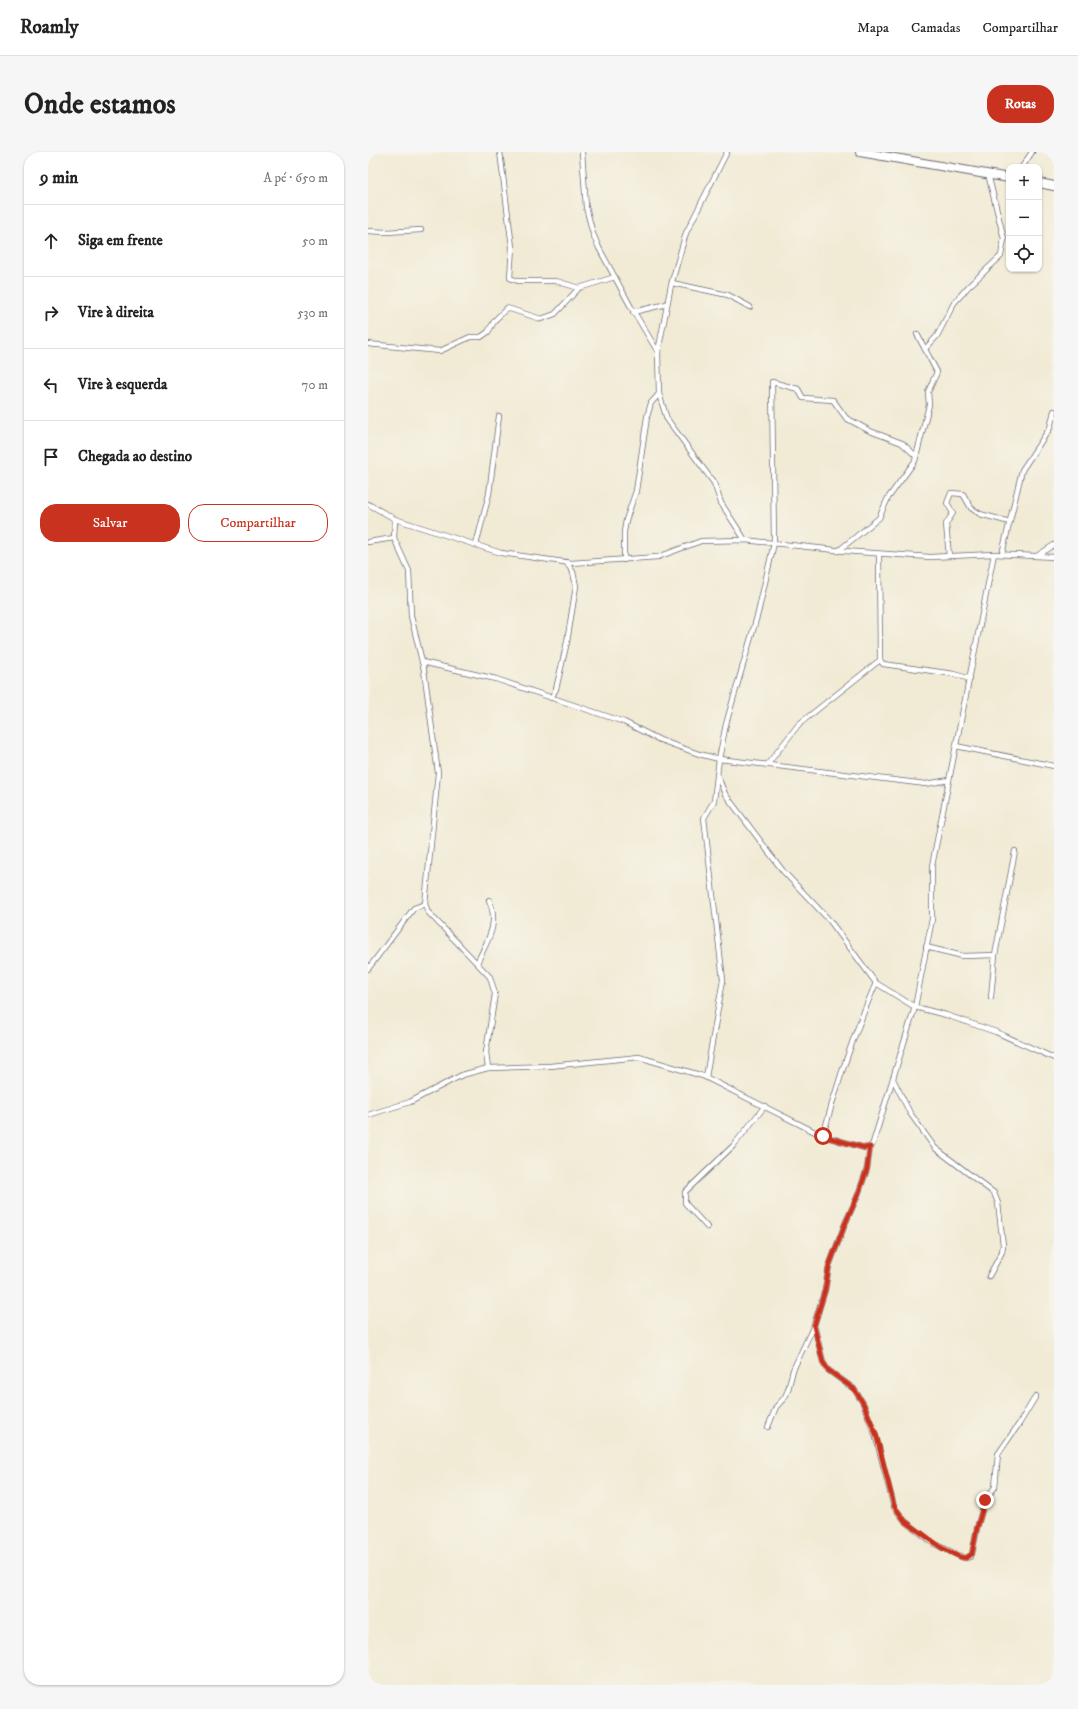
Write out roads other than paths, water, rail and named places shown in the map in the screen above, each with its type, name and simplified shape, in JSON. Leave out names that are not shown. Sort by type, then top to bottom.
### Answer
[{"type":"highway","points":[[860,152],[1006,177]]},
{"type":"highway","points":[[1042,184],[1054,186]]},
{"type":"street","points":[[500,152],[512,247],[510,278],[518,281],[556,281],[578,288]]},
{"type":"street","points":[[582,152],[588,218],[599,248],[658,352]]},
{"type":"street","points":[[727,152],[686,232],[667,304],[658,352],[659,394],[667,419],[714,483],[721,503],[745,540]]},
{"type":"street","points":[[1024,164],[1032,152]]},
{"type":"street","points":[[925,349],[937,336],[954,304],[1001,256],[1004,239],[988,174]]},
{"type":"street","points":[[368,232],[420,230]]},
{"type":"street","points":[[368,344],[440,351],[470,337],[481,337],[488,332],[495,320],[507,308],[541,319],[555,314],[578,288],[615,277]]},
{"type":"street","points":[[672,283],[728,295],[750,307]]},
{"type":"street","points":[[634,312],[667,304]]},
{"type":"street","points":[[838,551],[879,518],[888,498],[915,461],[929,405],[928,392],[937,372],[917,334]]},
{"type":"street","points":[[706,1077],[722,980],[704,818],[714,800],[719,758],[726,724],[758,613],[774,543],[772,382],[798,389],[803,398],[833,400],[846,418],[870,431],[902,443],[916,456]]},
{"type":"street","points":[[624,560],[624,532],[626,520],[636,491],[647,417],[651,404],[659,394]]},
{"type":"street","points":[[1002,554],[1022,470],[1050,428],[1054,411]]},
{"type":"street","points":[[476,545],[490,494],[499,416]]},
{"type":"street","points":[[949,556],[946,524],[953,513],[947,502],[951,493],[963,494],[970,508],[984,516],[1010,522]]},
{"type":"street","points":[[368,504],[395,520],[501,553],[566,562],[658,557],[701,541],[745,540],[838,551],[930,557],[994,554],[1054,557]]},
{"type":"street","points":[[395,520],[394,538],[409,570],[411,616],[424,670],[438,773],[425,904],[428,912],[490,977],[495,994],[486,1052],[488,1068]]},
{"type":"street","points":[[368,542],[394,538]]},
{"type":"street","points":[[1036,556],[1054,545]]},
{"type":"street","points":[[879,554],[880,660],[883,664],[948,673],[970,678]]},
{"type":"street","points":[[768,1428],[776,1407],[785,1397],[792,1370],[814,1326],[825,1290],[829,1266],[867,1169],[870,1147],[873,1143],[915,1007],[932,919],[932,866],[994,554]]},
{"type":"street","points":[[551,698],[556,689],[576,586],[573,572],[566,562]]},
{"type":"street","points":[[767,765],[798,724],[880,660]]},
{"type":"street","points":[[422,662],[496,679],[624,722],[660,740],[699,754],[767,765],[926,784],[949,780]]},
{"type":"street","points":[[956,746],[1054,766]]},
{"type":"street","points":[[717,776],[725,794],[783,871],[830,921],[876,983],[915,1007],[946,1015],[996,1032],[1054,1058]]},
{"type":"street","points":[[990,997],[995,955],[1007,885],[1015,851]]},
{"type":"street","points":[[477,963],[494,923],[494,910],[489,900]]},
{"type":"street","points":[[368,969],[414,908],[425,904]]},
{"type":"street","points":[[926,947],[963,956],[995,955]]},
{"type":"street","points":[[823,1136],[834,1096],[859,1021],[876,983]]},
{"type":"street","points":[[368,1115],[410,1102],[462,1075],[488,1068],[550,1066],[639,1057],[706,1077],[823,1136],[865,1148],[870,1147]]},
{"type":"street","points":[[893,1079],[910,1113],[935,1148],[994,1193],[998,1203],[1003,1246],[1002,1252],[989,1276]]},
{"type":"street","points":[[707,1227],[685,1203],[685,1192],[733,1146],[765,1106]]},
{"type":"street","points":[[814,1326],[821,1354],[828,1370],[854,1389],[863,1403],[876,1434],[894,1506],[905,1521],[933,1543],[964,1558],[970,1557],[972,1554],[977,1528],[985,1500],[995,1486],[998,1454],[1020,1424],[1036,1396]]}]
